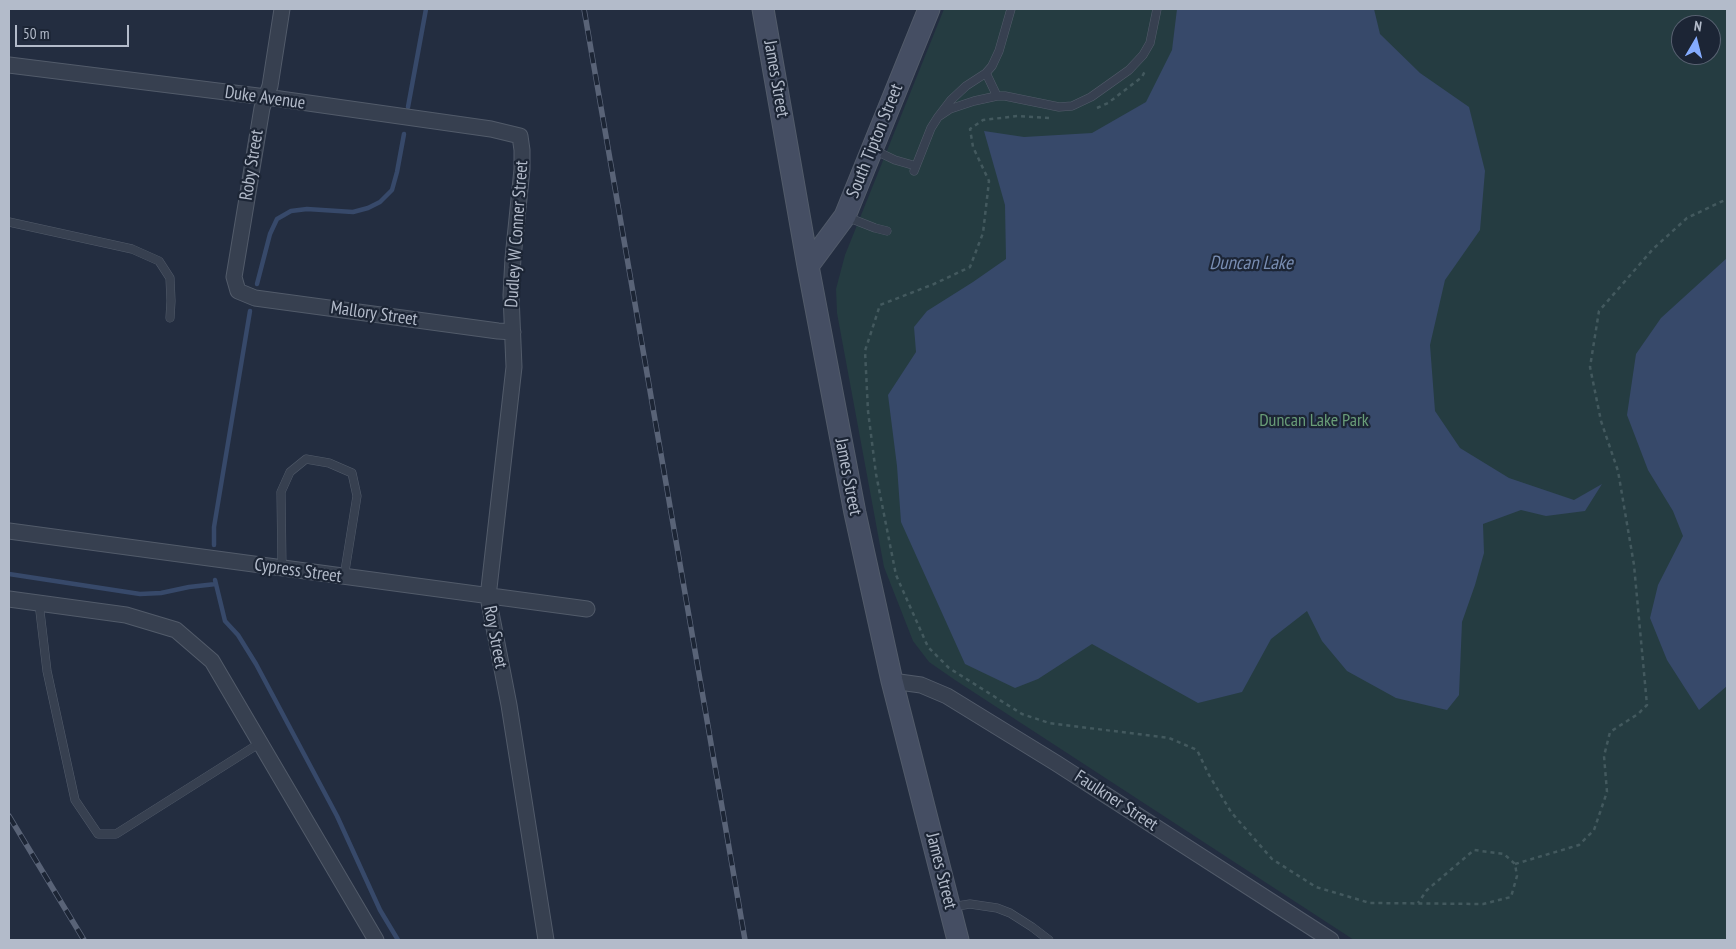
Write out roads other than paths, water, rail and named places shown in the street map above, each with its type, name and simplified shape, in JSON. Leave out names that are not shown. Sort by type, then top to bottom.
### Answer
[{"type":"street","name":"Roby Street","points":[[238,291],[234,277],[262,108],[270,86],[282,9]]},
{"type":"street","name":"James Street","points":[[763,9],[808,266],[855,513],[892,681],[958,940]]},
{"type":"street","name":"South Tipton Street","points":[[808,266],[845,216],[929,9]]},
{"type":"street","name":"Duke Avenue","points":[[9,65],[491,129],[520,136]]},
{"type":"street","name":"Dudley W Conner Street","points":[[513,332],[511,295],[521,176],[522,150],[520,136]]},
{"type":"street","name":"Mallory Street","points":[[238,291],[255,298],[513,332]]},
{"type":"street","name":"Roy Street","points":[[513,332],[514,367],[488,597],[509,705],[546,940]]},
{"type":"street","name":"Cypress Street","points":[[9,531],[587,609]]},
{"type":"street","points":[[9,599],[126,615],[176,630],[212,661],[376,940]]},
{"type":"street","name":"Faulkner Street","points":[[892,681],[921,684],[947,696],[1056,763],[1331,940]]},
{"type":"lane","points":[[872,150],[915,168],[931,128],[938,117],[951,100],[966,86],[986,73],[992,66],[999,51],[1011,9]]},
{"type":"lane","points":[[938,117],[950,109],[997,96],[1059,107],[1072,106],[1091,97],[1129,70],[1143,55],[1150,43],[1157,9]]},
{"type":"lane","points":[[986,73],[997,96]]},
{"type":"lane","points":[[845,216],[874,228],[887,231]]},
{"type":"lane","points":[[9,222],[132,249],[159,262],[170,278],[172,301],[170,318]]},
{"type":"lane","points":[[282,568],[280,492],[290,472],[306,460],[314,460],[329,463],[352,473],[357,496],[344,577]]},
{"type":"lane","points":[[39,603],[48,671],[75,800],[98,834],[116,834],[260,743]]},
{"type":"lane","points":[[950,907],[970,904],[997,908],[1010,913],[1049,940]]},
{"type":"water","name":"Duncan Lake","points":[[1177,9],[1374,9],[1380,34],[1420,73],[1469,107],[1485,171],[1480,230],[1445,280],[1430,345],[1435,411],[1460,448],[1509,478],[1574,500],[1602,484],[1585,511],[1546,516],[1521,510],[1483,524],[1484,553],[1462,622],[1459,695],[1447,710],[1396,698],[1347,671],[1322,641],[1307,611],[1271,639],[1242,692],[1198,703],[1092,644],[1038,679],[1015,688],[965,664],[901,522],[897,466],[888,395],[916,352],[914,327],[927,311],[1006,259],[1005,205],[984,131],[1024,137],[1092,133],[1146,102],[1172,50]]},
{"type":"water","points":[[1727,258],[1727,686],[1699,710],[1667,660],[1650,618],[1658,585],[1683,536],[1673,511],[1648,470],[1627,415],[1636,354],[1661,318]]},
{"type":"waterway","points":[[408,107],[426,9]]},
{"type":"waterway","points":[[257,284],[270,234],[277,219],[291,211],[307,209],[353,212],[380,202],[392,190],[404,134]]},
{"type":"waterway","points":[[214,545],[214,527],[250,311]]},
{"type":"waterway","points":[[9,574],[140,594],[161,593],[216,584]]},
{"type":"waterway","points":[[215,580],[225,621],[238,635],[256,664],[337,816],[380,910],[398,940]]},
{"type":"railway","points":[[584,9],[745,940]]},
{"type":"railway","points":[[9,816],[84,940]]},
{"type":"park label","name":"Duncan Lake Park","points":[[1314,421]]}]
